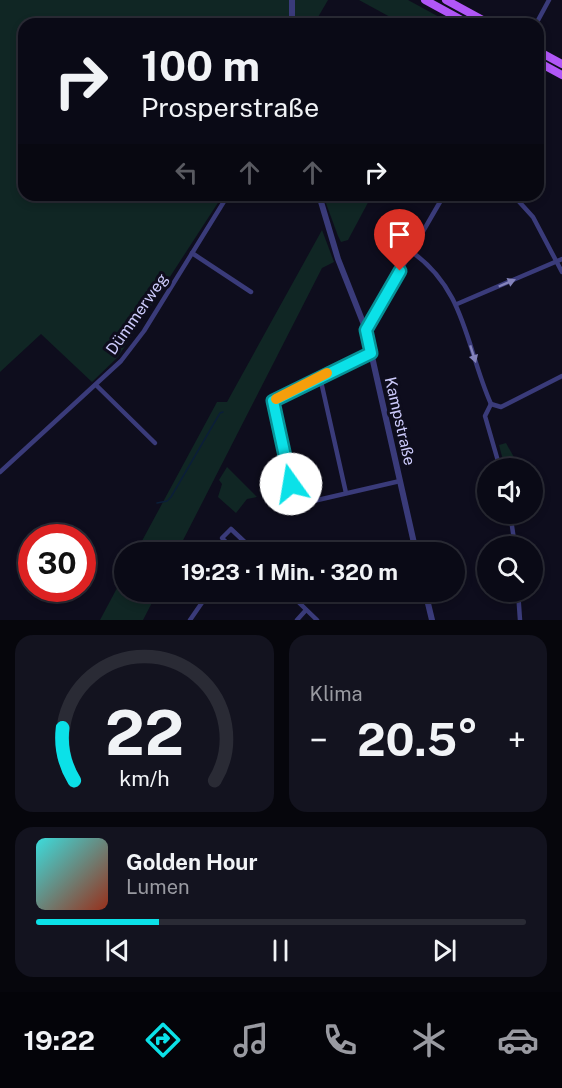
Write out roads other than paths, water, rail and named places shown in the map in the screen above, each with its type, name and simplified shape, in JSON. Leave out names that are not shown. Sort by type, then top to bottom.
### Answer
[{"type":"main road","points":[[425,0],[458,18]]},
{"type":"main road","points":[[446,0],[479,18]]},
{"type":"main road","points":[[544,54],[562,64]]},
{"type":"main road","points":[[544,65],[562,75]]},
{"type":"street","points":[[292,0],[292,18]]},
{"type":"street","points":[[539,18],[549,0]]},
{"type":"street","name":"Dümmerweg","points":[[0,472],[121,361],[144,331],[224,201]]},
{"type":"street","name":"Kampstraße","points":[[321,201],[338,259],[366,330],[414,542]]},
{"type":"street","points":[[366,330],[441,201]]},
{"type":"street","points":[[518,201],[533,217],[560,261],[562,272]]},
{"type":"street","points":[[412,252],[428,263],[443,280],[457,304],[491,404],[485,416],[497,458]]},
{"type":"street","points":[[192,253],[251,292]]},
{"type":"street","points":[[457,304],[560,261]]},
{"type":"street","points":[[371,353],[273,401],[296,505],[400,481]]},
{"type":"street","points":[[491,404],[501,407],[562,376]]},
{"type":"street","points":[[320,377],[346,494]]},
{"type":"street","points":[[96,385],[155,443]]},
{"type":"street","points":[[226,542],[222,538],[231,529],[245,542]]},
{"type":"street","points":[[190,620],[202,602]]},
{"type":"street","points":[[298,602],[317,620]]},
{"type":"street","points":[[428,602],[432,620]]},
{"type":"street","points":[[519,602],[520,620]]},
{"type":"street","points":[[297,620],[306,610]]},
{"type":"waterway","points":[[157,503],[167,501],[171,497],[220,413],[223,412]]}]
